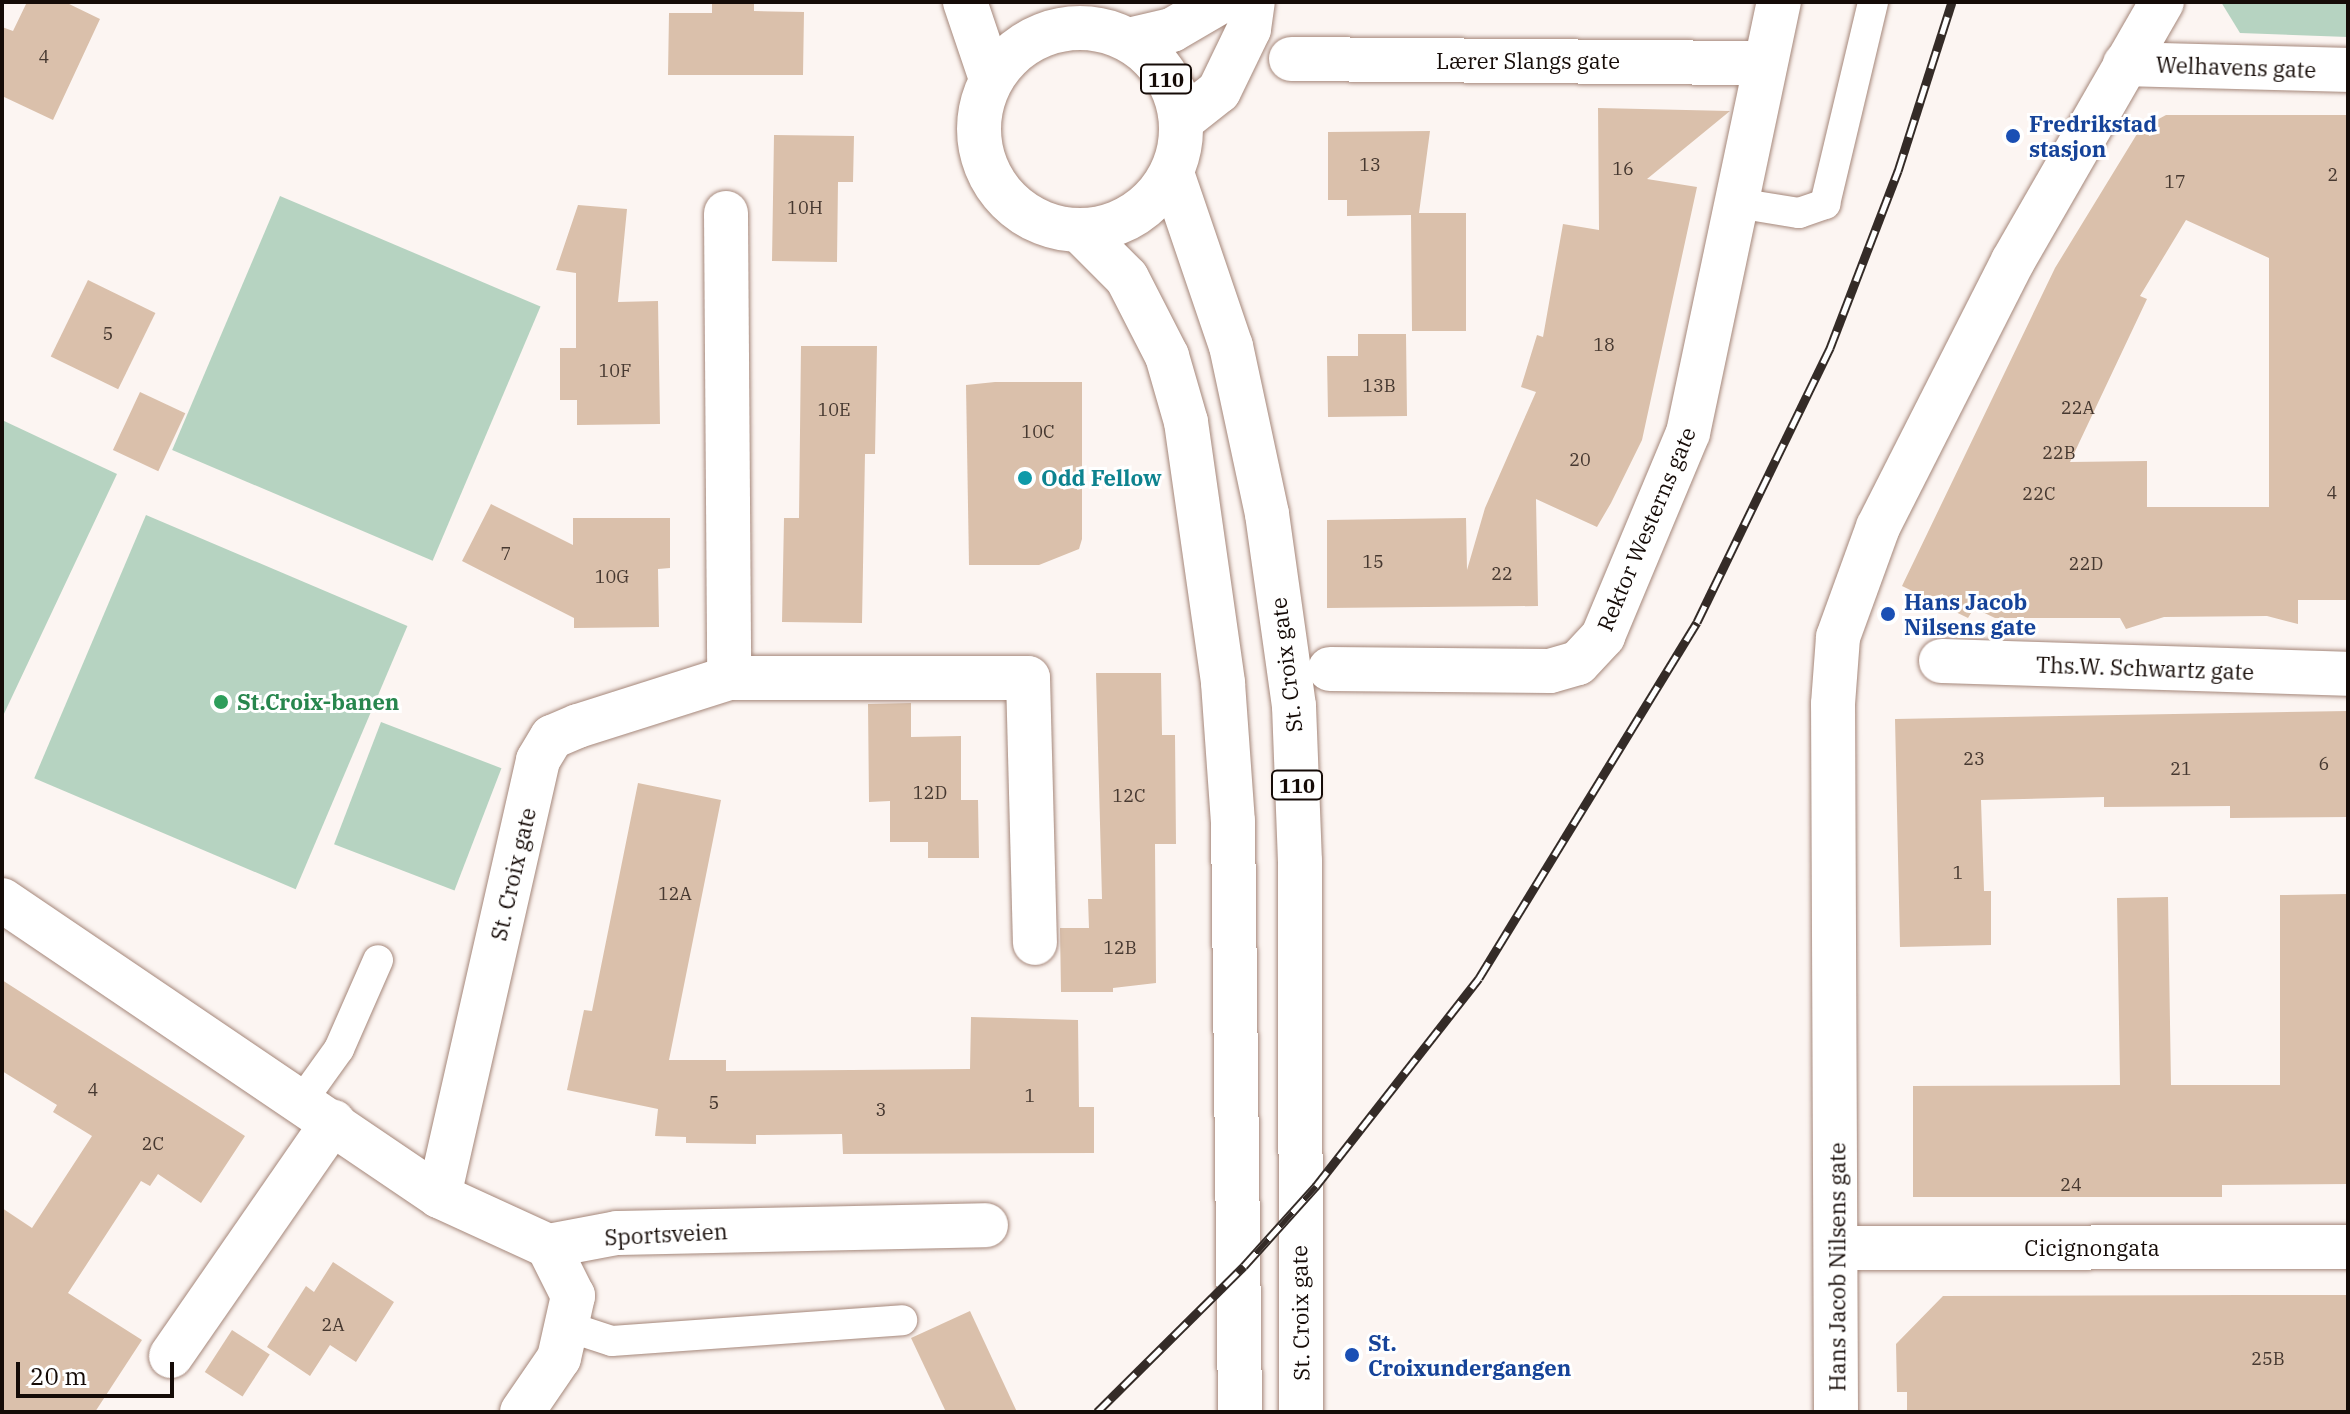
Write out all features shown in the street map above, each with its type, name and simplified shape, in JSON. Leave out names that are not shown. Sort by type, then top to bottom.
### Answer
[{"type":"main road","points":[[965,2],[991,79]]},
{"type":"main road","points":[[1129,40],[1172,30],[1220,2]]},
{"type":"main road","points":[[1181,121],[1219,91],[1249,29],[1253,2]]},
{"type":"main road","name":"Rektor Westerns gate","points":[[1330,669],[1550,671],[1578,663],[1603,636],[1688,433],[1779,2]]},
{"type":"main road","name":"Hans Jacob Nilsens gate","points":[[1836,1412],[1833,704],[1838,637],[1885,513],[2013,261],[2162,2]]},
{"type":"main road","name":"110","points":[[1066,15],[1129,40],[1154,61],[1173,89],[1181,121],[1172,173],[1150,204],[1128,218],[1080,231],[1035,220],[1014,208],[992,181],[980,148],[980,112],[991,79],[1012,53],[1066,15]]},
{"type":"main road","name":"Lærer Slangs gate","points":[[1291,59],[1765,63]]},
{"type":"main road","name":"Welhavens gate","points":[[2125,64],[2348,70]]},
{"type":"main road","name":"St. Croix gate","points":[[1172,173],[1231,346],[1267,514],[1294,706],[1300,861],[1301,1412]]},
{"type":"main road","points":[[726,213],[729,678]]},
{"type":"main road","points":[[1080,231],[1127,278],[1167,356],[1186,422],[1223,683],[1233,821],[1240,1412]]},
{"type":"main road","name":"Ths.W. Schwartz gate","points":[[1941,661],[2348,674]]},
{"type":"main road","name":"St. Croix gate","points":[[439,1196],[538,760],[552,737],[729,678],[1028,678],[1035,943]]},
{"type":"main road","points":[[2,900],[439,1196],[548,1246],[573,1296],[559,1358],[522,1412]]},
{"type":"main road","points":[[171,1356],[317,1112]]},
{"type":"main road","name":"Sportsveien","points":[[548,1246],[617,1233],[986,1225]]},
{"type":"main road","name":"Cicignongata","points":[[1837,1248],[2348,1247]]},
{"type":"lane","points":[[1737,203],[1799,213],[1825,204],[1873,2]]},
{"type":"lane","points":[[317,1112],[339,1049],[378,960]]},
{"type":"lane","points":[[566,1326],[612,1341],[902,1320]]},
{"type":"green space","points":[[2221,2],[2348,2],[2348,37],[2240,33]]},
{"type":"green space","points":[[280,196],[541,307],[433,561],[172,450]]},
{"type":"green space","points":[[2,420],[117,474],[2,718]]},
{"type":"green space","name":"St.Croix-banen","points":[[146,515],[407,626],[296,889],[34,778]]},
{"type":"green space","points":[[381,722],[501,768],[454,891],[334,844]]},
{"type":"building","points":[[27,2],[65,2],[100,19],[53,120],[2,96],[2,27],[13,31]]},
{"type":"building","points":[[712,2],[754,2],[754,11],[804,12],[803,75],[668,75],[669,13],[712,13]]},
{"type":"building","points":[[1598,108],[1730,111],[1647,179],[1697,187],[1642,440],[1611,503],[1597,527],[1536,499],[1538,606],[1327,608],[1327,520],[1466,518],[1467,570],[1485,508],[1536,392],[1521,387],[1537,335],[1543,337],[1563,224],[1599,230]]},
{"type":"building","points":[[2166,115],[2348,115],[2348,600],[2298,600],[2298,624],[2267,616],[2164,617],[2126,629],[2120,618],[1995,618],[1974,608],[1968,618],[1902,586],[2055,268],[2140,129]],"holes":[[[2186,220],[2269,258],[2269,507],[2147,507],[2147,461],[2070,462],[2147,299],[2140,296]]]},
{"type":"building","points":[[1430,131],[1419,213],[1466,213],[1466,331],[1412,331],[1411,215],[1347,216],[1347,200],[1328,200],[1328,132]]},
{"type":"building","points":[[774,135],[854,136],[853,182],[838,182],[837,262],[772,261]]},
{"type":"building","points":[[578,205],[627,209],[618,302],[658,301],[660,424],[577,425],[577,400],[560,400],[560,348],[576,348],[576,273],[556,270]]},
{"type":"building","points":[[88,280],[155,313],[118,389],[51,356]]},
{"type":"building","points":[[1358,334],[1406,334],[1407,416],[1328,417],[1327,356],[1358,356]]},
{"type":"building","points":[[801,346],[877,346],[875,454],[865,454],[862,623],[782,622],[784,518],[799,518]]},
{"type":"building","name":"Odd Fellow","points":[[1082,382],[1082,539],[1079,549],[1039,565],[969,565],[966,385]]},
{"type":"building","points":[[140,392],[185,413],[158,471],[113,450]]},
{"type":"building","points":[[491,504],[573,545],[573,518],[670,518],[670,568],[658,569],[659,627],[574,628],[574,618],[462,561]]},
{"type":"building","points":[[1096,673],[1161,673],[1162,735],[1175,735],[1176,844],[1155,844],[1156,983],[1113,988],[1113,992],[1061,992],[1060,928],[1089,928],[1088,899],[1102,899]]},
{"type":"building","points":[[911,703],[911,737],[961,736],[961,800],[978,800],[979,858],[928,858],[928,842],[890,842],[890,801],[869,802],[868,704]]},
{"type":"building","points":[[2348,711],[2348,817],[2230,818],[2230,806],[2104,807],[2104,797],[1981,800],[1984,891],[1991,891],[1991,945],[1900,947],[1895,719]]},
{"type":"building","points":[[638,783],[721,800],[669,1060],[726,1060],[726,1071],[970,1069],[971,1017],[1078,1020],[1079,1107],[1094,1107],[1094,1153],[843,1154],[842,1134],[756,1135],[756,1144],[686,1143],[686,1137],[655,1136],[658,1109],[567,1090],[584,1010],[592,1011]]},
{"type":"building","points":[[2348,894],[2348,1184],[2222,1185],[2222,1197],[1913,1197],[1913,1086],[2120,1085],[2117,898],[2168,897],[2171,1085],[2280,1085],[2280,895]]},
{"type":"building","points":[[2,980],[245,1136],[201,1203],[158,1174],[150,1186],[141,1181],[68,1293],[142,1340],[95,1412],[2,1412],[2,1208],[32,1228],[92,1136],[53,1112],[57,1105],[2,1071]]},
{"type":"building","points":[[333,1262],[394,1302],[356,1362],[330,1345],[310,1376],[267,1347],[306,1286],[314,1292]]},
{"type":"building","points":[[2348,1295],[2348,1412],[1907,1412],[1907,1392],[1897,1392],[1896,1344],[1943,1296]]},
{"type":"building","points":[[970,1311],[1017,1412],[946,1412],[911,1338]]},
{"type":"building","points":[[232,1330],[270,1355],[243,1396],[205,1372]]},
{"type":"railway","points":[[1097,1412],[1244,1266],[1316,1186],[1479,978],[1697,622],[1830,348],[1898,171],[1952,2]]},
{"type":"place","name":"Fredrikstad stasjon","points":[[2013,136]]},
{"type":"place","name":"Odd Fellow","points":[[1025,478]]},
{"type":"place","name":"Hans Jacob Nilsens gate","points":[[1888,614]]},
{"type":"place","name":"St.Croix-banen","points":[[221,702]]},
{"type":"place","name":"St. Croixundergangen","points":[[1352,1355]]}]
